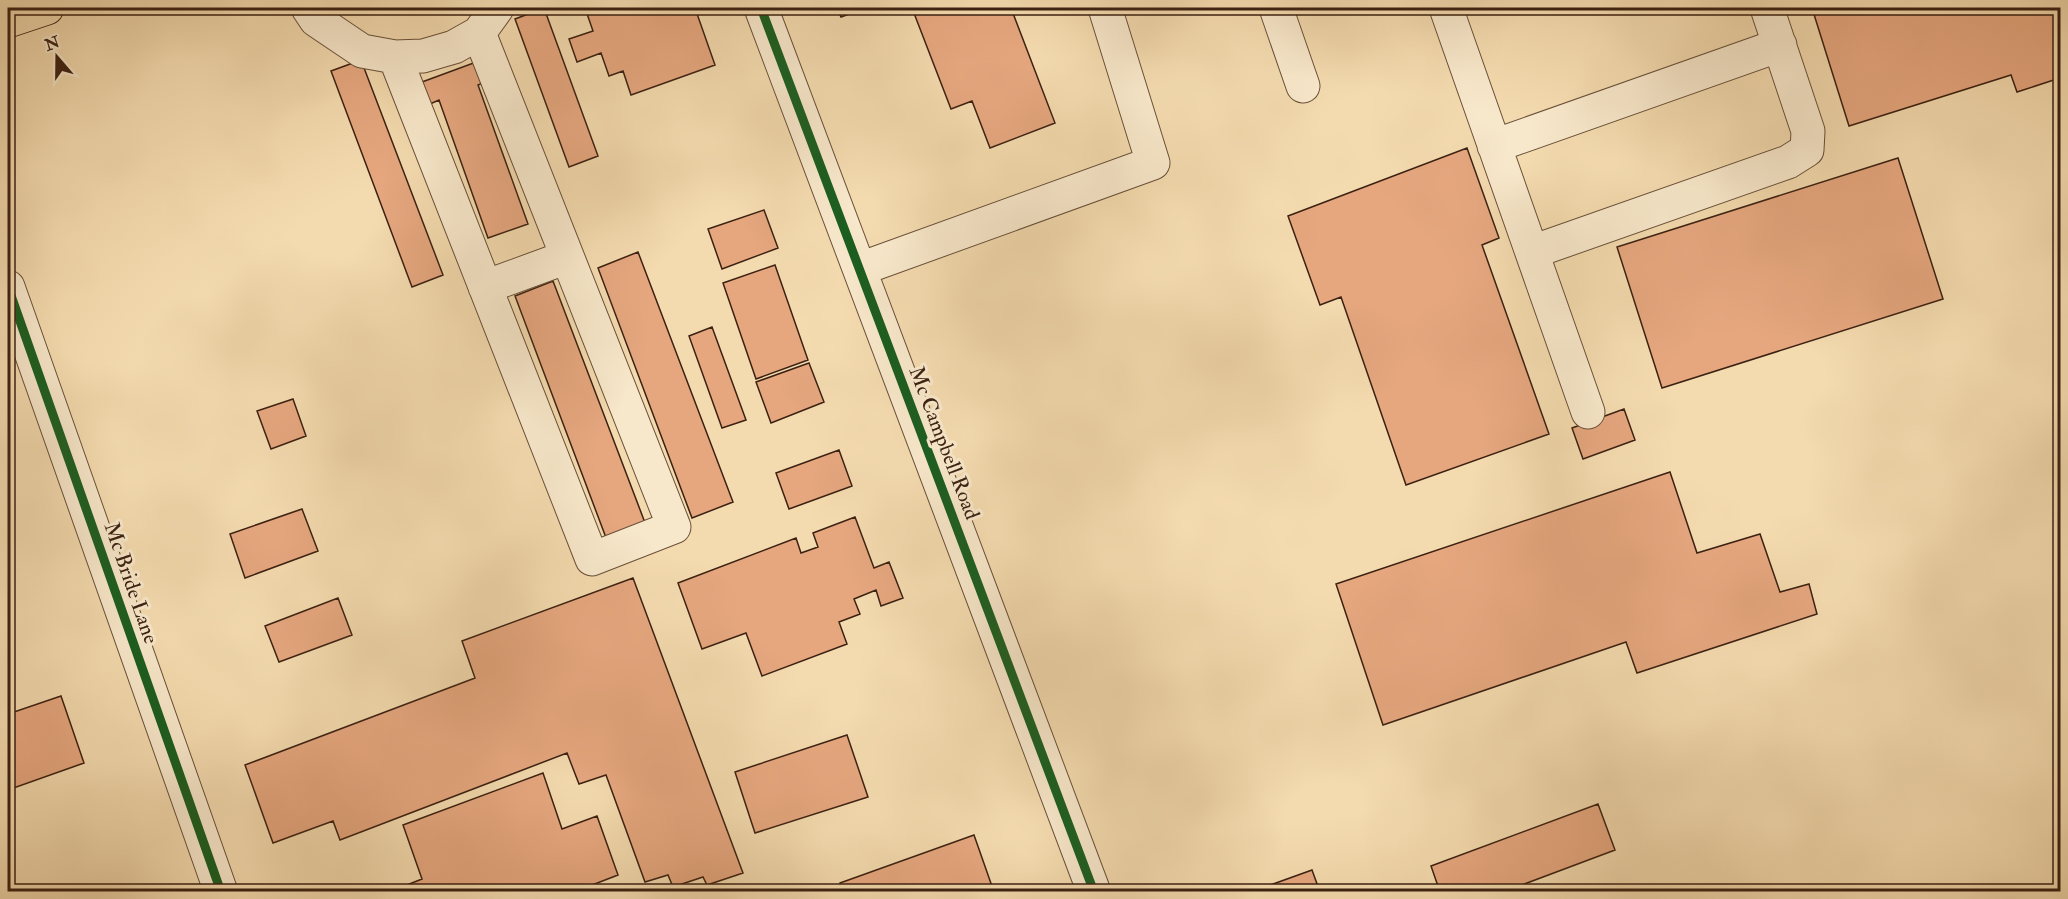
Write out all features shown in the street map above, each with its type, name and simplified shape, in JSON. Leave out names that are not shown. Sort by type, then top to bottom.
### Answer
[{"type":"main road","points":[[8,21],[47,8]]},
{"type":"street","points":[[308,8],[316,20],[362,51],[395,57],[423,56],[454,47],[488,20],[567,257],[674,527],[592,559],[395,57]]},
{"type":"street","name":"Mc Campbell Road","points":[[760,8],[1094,891]]},
{"type":"street","points":[[860,270],[1153,163],[1105,8]]},
{"type":"street","points":[[1276,8],[1304,86]]},
{"type":"street","points":[[1446,8],[1588,412]]},
{"type":"street","points":[[1532,252],[1788,162],[1807,150],[1808,131],[1767,8]]},
{"type":"street","points":[[1494,146],[1780,45]]},
{"type":"street","points":[[485,287],[567,257]]},
{"type":"street","name":"Mc Bride Lane","points":[[8,287],[221,891]]},
{"type":"building","points":[[544,8],[598,156],[569,167],[515,19]]},
{"type":"building","points":[[585,8],[695,8],[715,65],[631,95],[623,71],[609,76],[601,53],[577,62],[569,39],[593,31]]},
{"type":"building","points":[[837,8],[866,8],[841,17]]},
{"type":"building","points":[[912,8],[1011,8],[1055,123],[990,148],[972,101],[951,109]]},
{"type":"building","points":[[1812,8],[2060,8],[2060,78],[2017,92],[2011,75],[1849,126]]},
{"type":"building","points":[[361,60],[443,275],[412,287],[331,71]]},
{"type":"building","points":[[479,61],[486,82],[478,85],[528,224],[488,238],[439,100],[430,104],[422,82]]},
{"type":"building","points":[[1467,148],[1499,238],[1482,245],[1549,434],[1406,485],[1341,297],[1320,305],[1288,216]]},
{"type":"building","points":[[1898,158],[1943,299],[1662,388],[1617,247]]},
{"type":"building","points":[[764,210],[778,248],[722,269],[708,229]]},
{"type":"building","points":[[638,252],[733,502],[692,518],[598,268]]},
{"type":"building","points":[[775,265],[808,360],[756,379],[723,283]]},
{"type":"building","points":[[553,281],[647,528],[608,543],[515,296]]},
{"type":"building","points":[[712,327],[746,420],[722,428],[689,336]]},
{"type":"building","points":[[809,363],[824,402],[771,423],[756,382]]},
{"type":"building","points":[[293,399],[306,436],[271,449],[257,411]]},
{"type":"building","points":[[1624,409],[1635,440],[1583,459],[1572,428]]},
{"type":"building","points":[[839,450],[852,486],[789,509],[776,473]]},
{"type":"building","points":[[1670,472],[1697,553],[1760,534],[1780,592],[1809,584],[1817,614],[1637,673],[1626,642],[1383,725],[1336,584]]},
{"type":"building","points":[[302,509],[318,551],[245,578],[230,534]]},
{"type":"building","points":[[855,517],[874,568],[889,562],[903,598],[881,606],[876,590],[854,599],[860,614],[839,622],[847,644],[762,676],[746,633],[702,649],[678,583],[796,538],[801,553],[818,547],[813,533]]},
{"type":"building","points":[[633,578],[743,873],[707,885],[703,877],[673,887],[668,875],[645,882],[606,775],[579,784],[567,753],[340,840],[333,821],[273,843],[245,765],[475,678],[462,641]]},
{"type":"building","points":[[338,598],[352,635],[279,662],[265,626]]},
{"type":"building","points":[[61,696],[84,763],[8,790],[8,714]]},
{"type":"building","points":[[847,735],[868,797],[755,833],[735,772]]},
{"type":"building","points":[[543,773],[562,829],[597,816],[618,875],[574,892],[389,892],[422,879],[403,825]]},
{"type":"building","points":[[1598,804],[1615,850],[1503,892],[1440,892],[1431,866]]},
{"type":"building","points":[[974,835],[994,892],[843,892],[840,883]]},
{"type":"building","points":[[1312,870],[1320,892],[1251,892]]},
{"type":"cycle path","points":[[761,8],[1094,892]]},
{"type":"cycle path","points":[[8,287],[221,892]]}]
